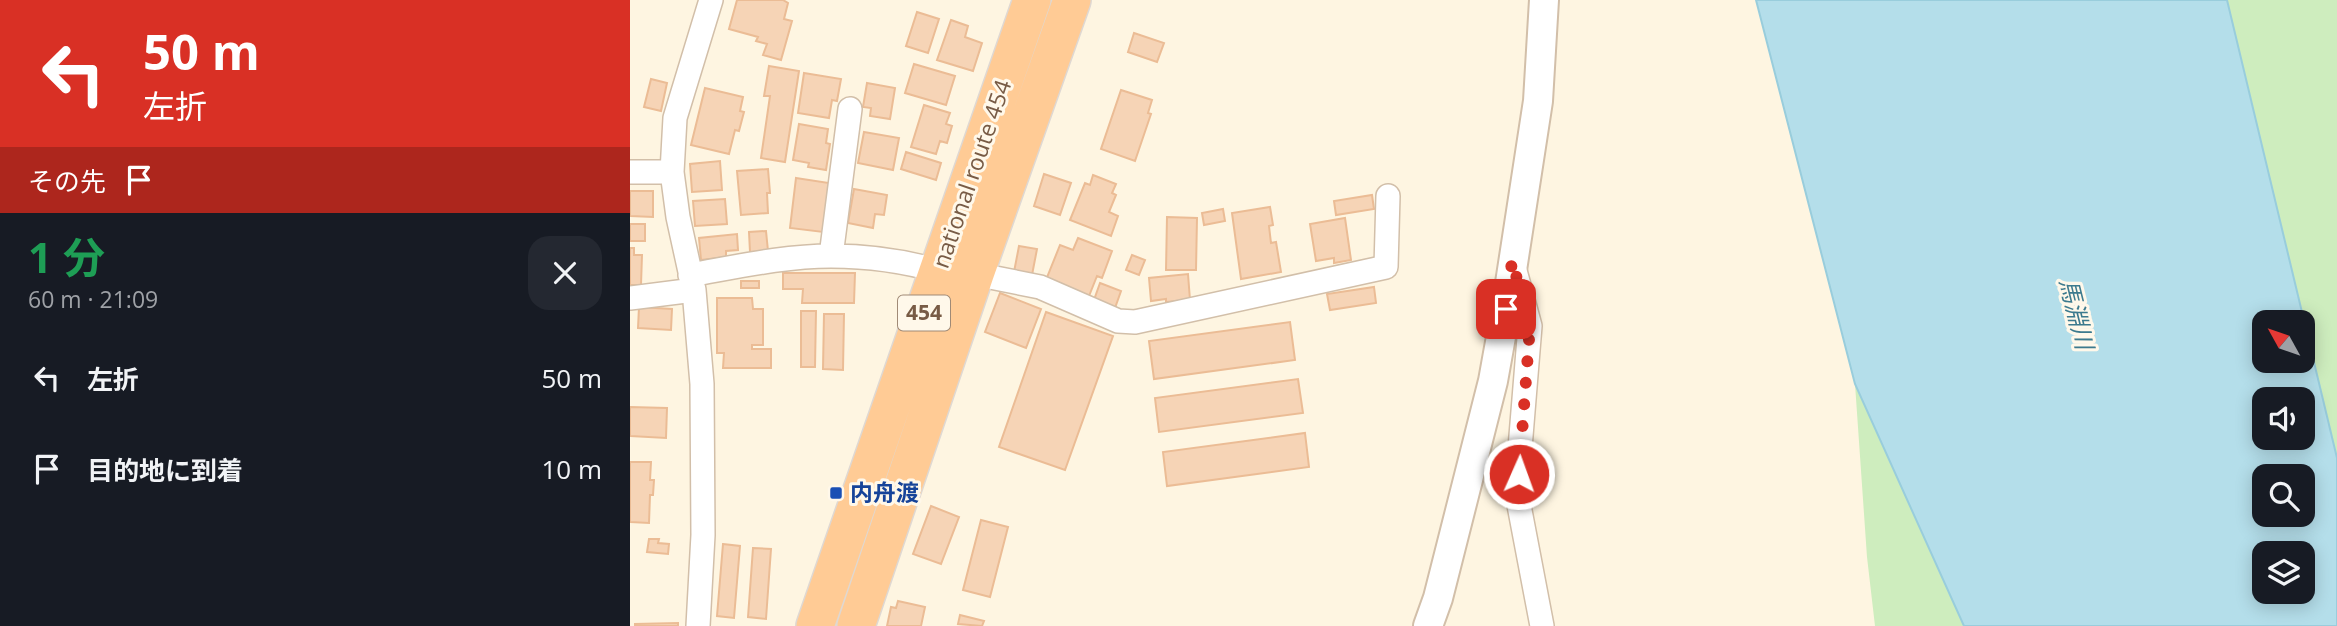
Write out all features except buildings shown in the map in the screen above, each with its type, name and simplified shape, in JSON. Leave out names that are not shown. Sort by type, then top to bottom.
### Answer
[{"type":"highway","name":"national route 454","points":[[815,626],[1032,0]]},
{"type":"highway","name":"national route 454","points":[[856,626],[975,274],[1072,0]]},
{"type":"street","points":[[698,626],[704,535],[702,384],[692,282],[678,217],[672,172],[675,118],[711,0]]},
{"type":"street","points":[[1428,626],[1452,548],[1493,381],[1538,101],[1544,0]]},
{"type":"street","points":[[831,256],[850,109]]},
{"type":"street","points":[[630,172],[672,172]]},
{"type":"street","points":[[975,274],[1040,287],[1118,321],[1135,322],[1386,267],[1388,196]]},
{"type":"street","points":[[630,298],[783,260],[831,256],[905,262],[939,271]]},
{"type":"street","points":[[1512,261],[1530,326],[1518,500],[1542,626]]},
{"type":"green space","points":[[2227,0],[2337,0],[2337,458],[2315,366],[2315,310],[2301,310]]},
{"type":"green space","points":[[1855,384],[1964,626],[1875,626],[1867,557]]},
{"type":"water","name":"馬淵川","points":[[1756,0],[2227,0],[2301,310],[2252,310],[2252,373],[2315,373],[2315,366],[2337,458],[2337,626],[1964,626],[1855,384]]},
{"type":"place","name":"内舟渡","points":[[836,493]]},
{"type":"route","points":[[1506,309],[1512,261],[1530,326],[1519,474]]}]
